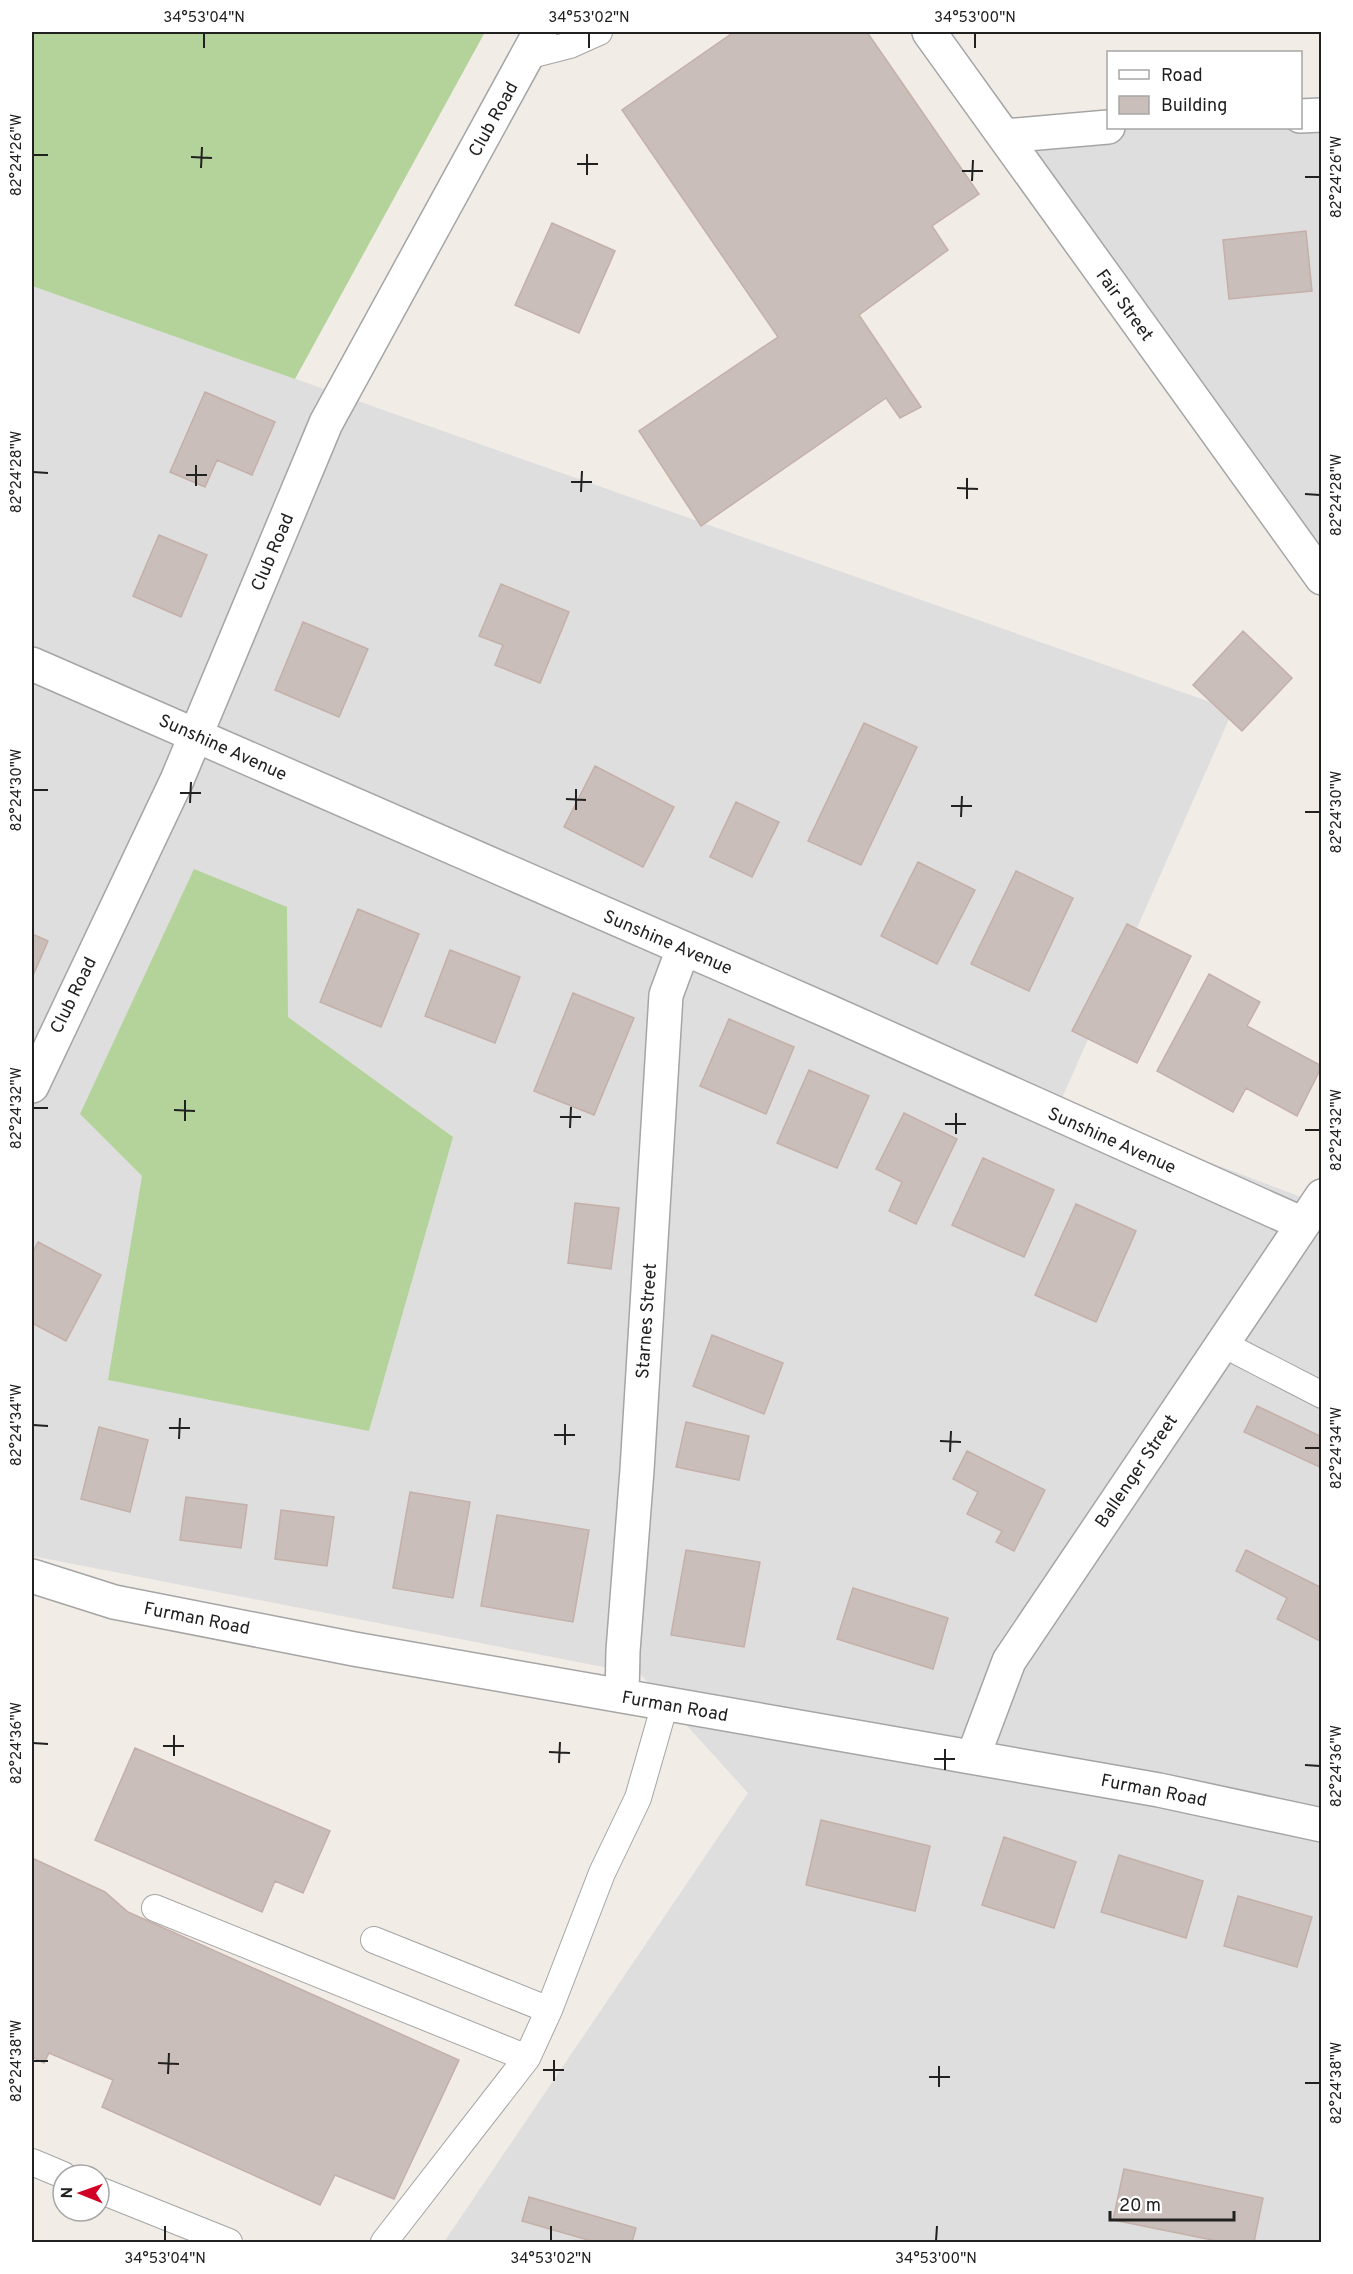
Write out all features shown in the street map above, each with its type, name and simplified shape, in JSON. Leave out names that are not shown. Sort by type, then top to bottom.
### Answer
[{"type":"street","name":"Fair Street","points":[[929,32],[1322,578]]},
{"type":"street","name":"Club Road","points":[[32,1086],[177,780],[326,423],[534,44]]},
{"type":"street","points":[[1302,116],[1322,115]]},
{"type":"street","points":[[1004,136],[1107,127]]},
{"type":"street","name":"Sunshine Avenue","points":[[32,664],[830,1012],[1303,1224]]},
{"type":"street","name":"Starnes Street","points":[[622,1696],[623,1651],[637,1470],[666,995],[683,949]]},
{"type":"street","name":"Ballenger Street","points":[[973,1757],[1009,1661],[1322,1196]]},
{"type":"street","name":"Furman Road","points":[[32,1576],[114,1602],[354,1649],[1159,1790],[1322,1825]]},
{"type":"lane","points":[[534,44],[570,45],[599,32]]},
{"type":"lane","points":[[1221,1343],[1322,1395]]},
{"type":"lane","points":[[384,2242],[527,2058],[549,2010],[602,1873],[638,1798],[665,1704]]},
{"type":"lane","points":[[155,1908],[527,2058]]},
{"type":"lane","points":[[374,1940],[549,2010]]},
{"type":"lane","points":[[32,2162],[51,2170]]},
{"type":"lane","points":[[111,2195],[229,2242]]},
{"type":"shaded area","points":[[1321,107],[1321,554],[1015,122],[1107,129],[1302,129],[1302,126]]},
{"type":"shaded area","points":[[32,286],[1233,710],[1059,1105],[1314,1202],[1321,1193],[1321,2242],[444,2242],[748,1793],[640,1674],[32,1556]]},
{"type":"green space","points":[[32,32],[485,32],[295,379],[32,286]]},
{"type":"green space","points":[[194,869],[287,907],[288,1017],[453,1137],[369,1431],[108,1380],[142,1176],[80,1114]]},
{"type":"building","points":[[734,32],[867,32],[979,194],[932,226],[948,250],[859,315],[921,407],[900,418],[886,398],[701,526],[639,431],[778,337],[622,110]]},
{"type":"building","points":[[552,223],[615,251],[579,333],[515,305]]},
{"type":"building","points":[[1306,231],[1312,291],[1229,299],[1223,240]]},
{"type":"building","points":[[205,392],[275,422],[252,475],[217,460],[205,487],[170,472]]},
{"type":"building","points":[[159,535],[207,555],[181,617],[133,596]]},
{"type":"building","points":[[501,584],[569,612],[540,683],[495,665],[503,645],[479,636]]},
{"type":"building","points":[[303,622],[368,649],[339,717],[275,690]]},
{"type":"building","points":[[1243,631],[1292,678],[1242,731],[1193,685]]},
{"type":"building","points":[[864,723],[917,747],[861,865],[808,841]]},
{"type":"building","points":[[595,766],[674,807],[643,867],[564,827]]},
{"type":"building","points":[[736,802],[779,822],[752,877],[710,857]]},
{"type":"building","points":[[918,862],[975,890],[937,964],[881,936]]},
{"type":"building","points":[[1016,871],[1073,898],[1029,991],[971,964]]},
{"type":"building","points":[[358,909],[419,934],[381,1027],[320,1002]]},
{"type":"building","points":[[1127,924],[1191,956],[1137,1063],[1072,1031]]},
{"type":"building","points":[[32,934],[48,941],[32,978]]},
{"type":"building","points":[[450,950],[520,977],[495,1043],[425,1016]]},
{"type":"building","points":[[1209,974],[1260,1002],[1247,1026],[1322,1066],[1297,1116],[1246,1088],[1233,1112],[1157,1071]]},
{"type":"building","points":[[573,993],[634,1018],[594,1115],[534,1091]]},
{"type":"building","points":[[729,1019],[794,1047],[766,1114],[700,1086]]},
{"type":"building","points":[[809,1070],[869,1096],[837,1168],[777,1143]]},
{"type":"building","points":[[904,1113],[957,1139],[916,1224],[889,1211],[902,1182],[876,1169]]},
{"type":"building","points":[[983,1158],[1054,1190],[1024,1257],[952,1225]]},
{"type":"building","points":[[575,1203],[619,1208],[611,1269],[568,1263]]},
{"type":"building","points":[[1076,1204],[1136,1231],[1096,1322],[1035,1295]]},
{"type":"building","points":[[38,1242],[101,1275],[66,1341],[32,1323],[32,1254]]},
{"type":"building","points":[[712,1335],[783,1363],[764,1414],[693,1386]]},
{"type":"building","points":[[1257,1406],[1322,1437],[1322,1468],[1244,1432]]},
{"type":"building","points":[[686,1422],[749,1436],[739,1480],[676,1467]]},
{"type":"building","points":[[99,1427],[148,1440],[130,1512],[81,1499]]},
{"type":"building","points":[[967,1451],[1045,1490],[1014,1551],[996,1542],[1002,1531],[967,1514],[978,1492],[953,1479]]},
{"type":"building","points":[[410,1492],[470,1502],[453,1598],[393,1588]]},
{"type":"building","points":[[186,1497],[247,1505],[241,1548],[180,1540]]},
{"type":"building","points":[[281,1510],[334,1517],[327,1566],[275,1559]]},
{"type":"building","points":[[497,1515],[589,1530],[573,1622],[481,1606]]},
{"type":"building","points":[[686,1550],[760,1562],[744,1647],[671,1635]]},
{"type":"building","points":[[1246,1550],[1322,1588],[1322,1642],[1277,1619],[1287,1598],[1236,1571]]},
{"type":"building","points":[[853,1588],[948,1618],[933,1669],[837,1639]]},
{"type":"building","points":[[135,1748],[330,1831],[303,1893],[275,1881],[262,1912],[95,1840]]},
{"type":"building","points":[[821,1820],[930,1846],[915,1911],[806,1885]]},
{"type":"building","points":[[1004,1837],[1076,1862],[1054,1928],[982,1905]]},
{"type":"building","points":[[1119,1855],[1203,1881],[1186,1938],[1101,1912]]},
{"type":"building","points":[[32,1858],[105,1892],[128,1912],[459,2060],[394,2199],[335,2175],[320,2205],[102,2107],[113,2080],[49,2053],[44,2063],[32,2057]]},
{"type":"building","points":[[1238,1896],[1312,1917],[1297,1967],[1224,1946]]},
{"type":"building","points":[[1124,2169],[1263,2198],[1254,2242],[1222,2242],[1113,2220]]},
{"type":"building","points":[[529,2197],[636,2228],[632,2242],[595,2242],[522,2221]]}]
